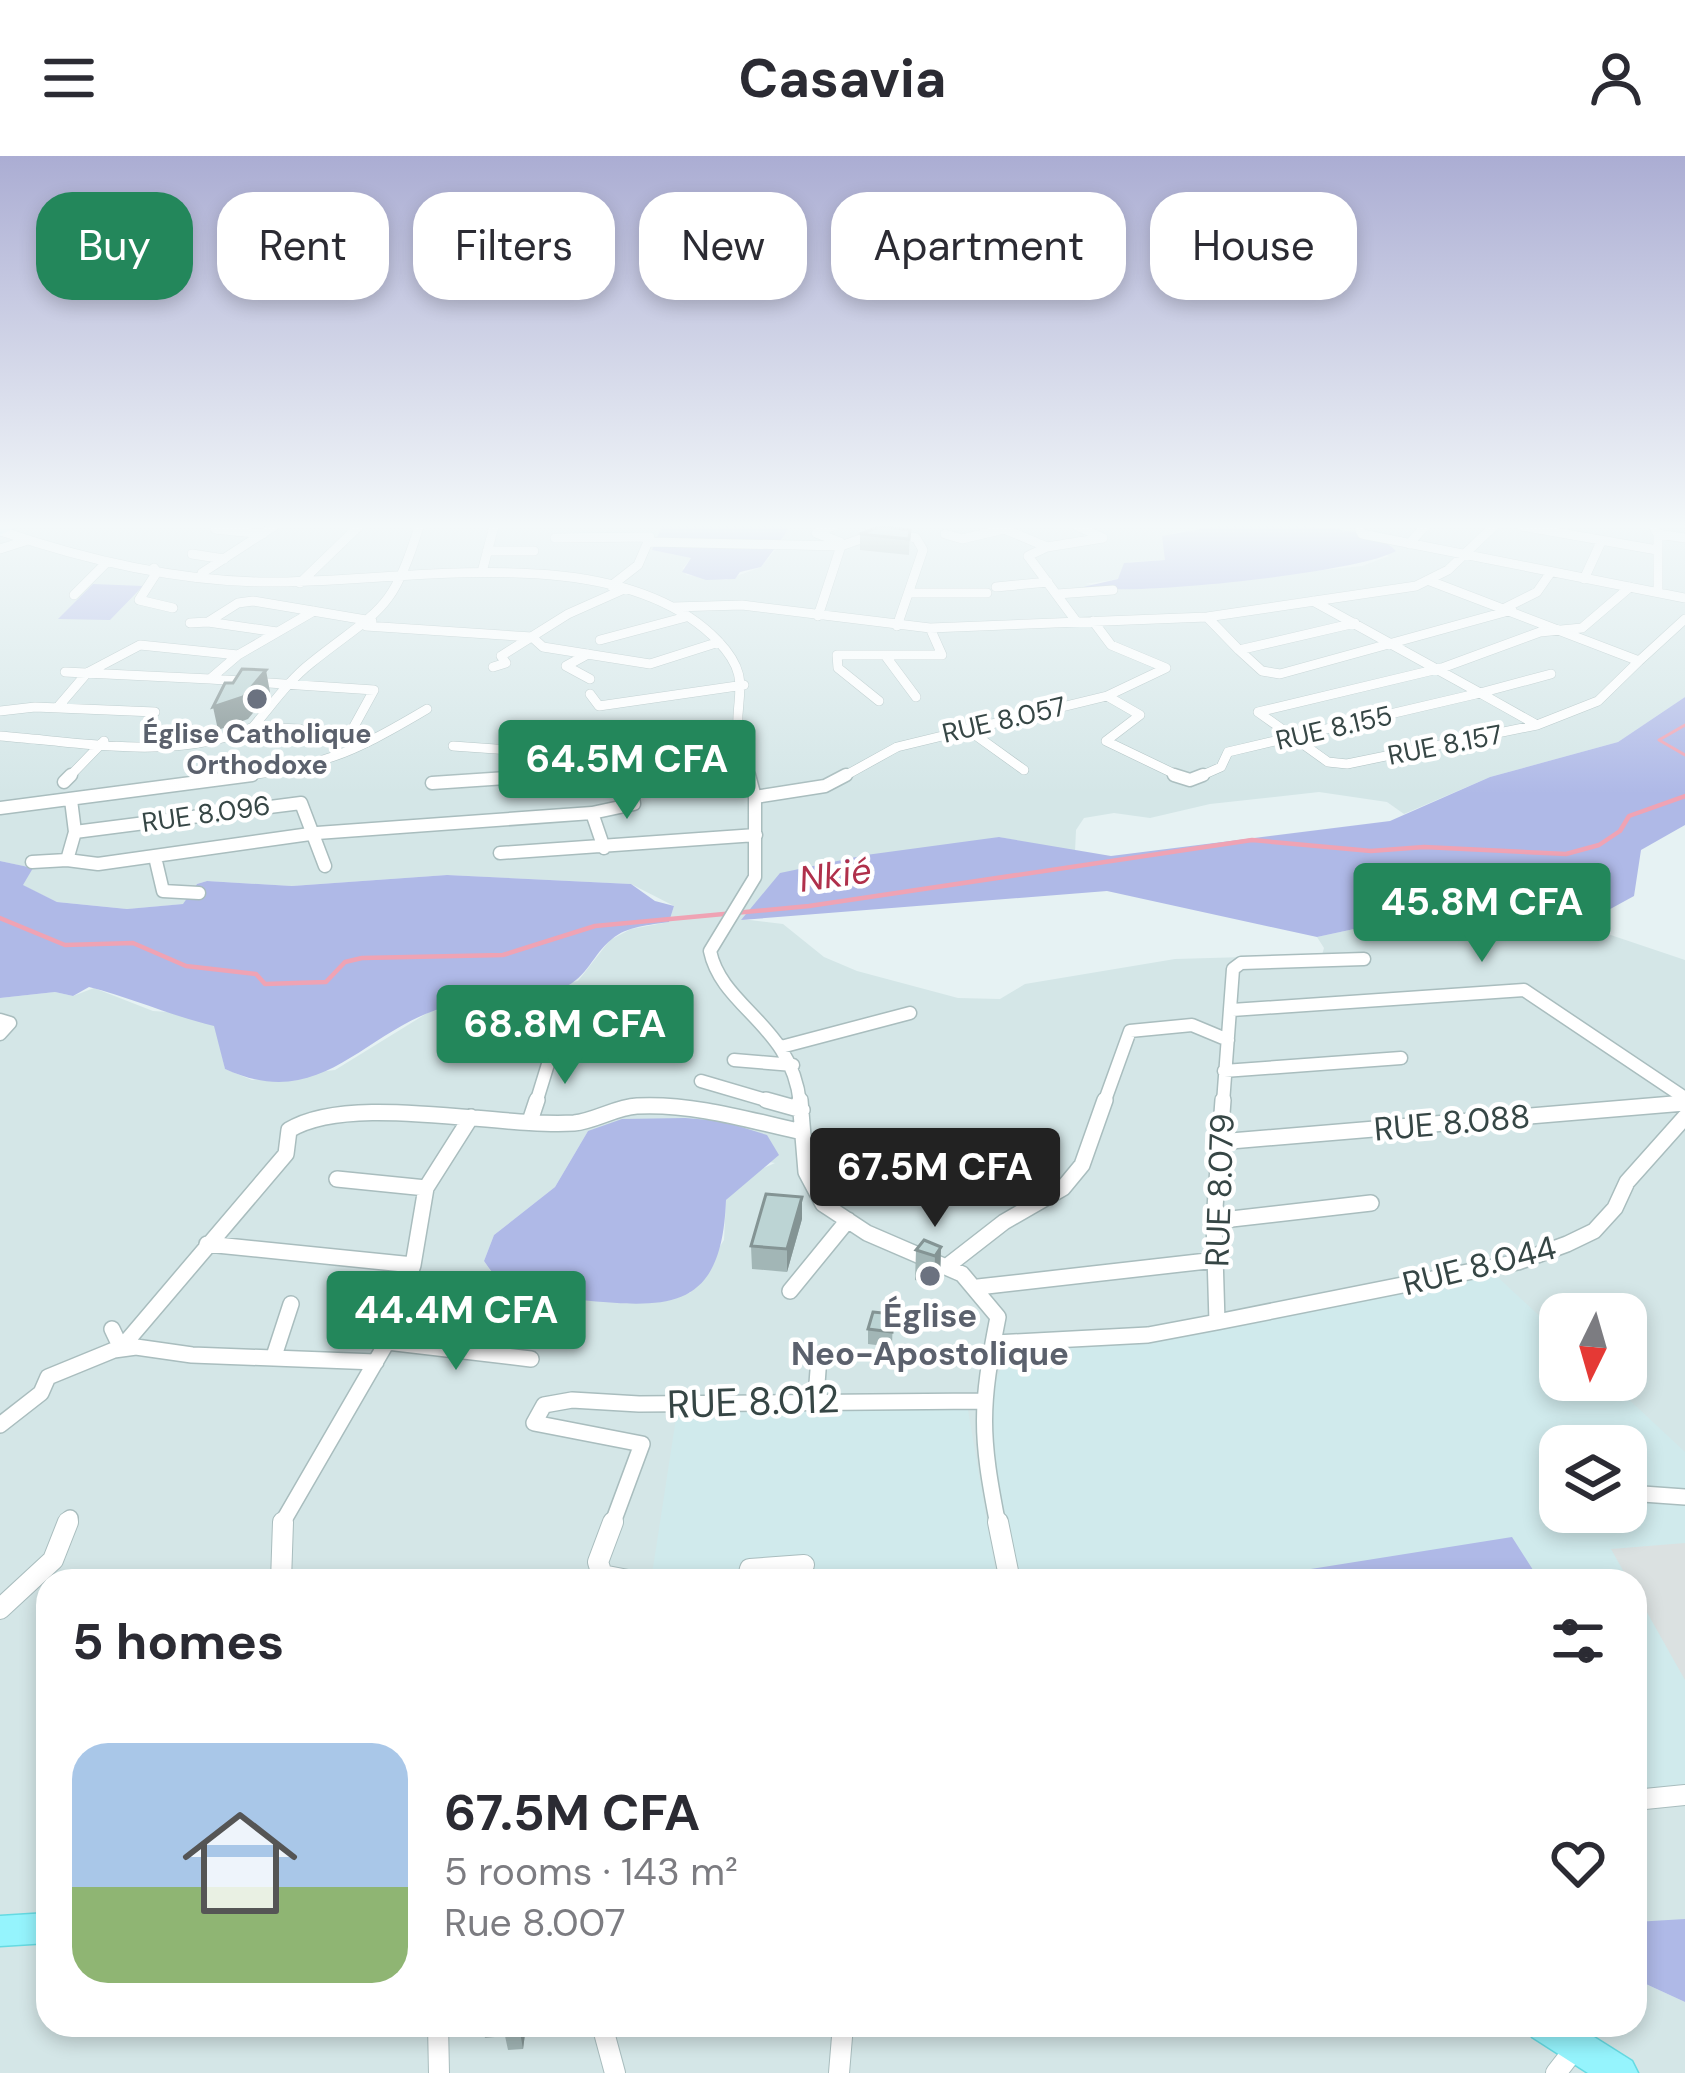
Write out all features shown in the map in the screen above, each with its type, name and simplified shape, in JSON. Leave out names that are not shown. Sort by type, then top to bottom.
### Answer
[{"type":"main road","points":[[0,1931],[36,1929]]},
{"type":"main road","points":[[1567,2060],[1620,2073]]},
{"type":"street","points":[[208,622],[219,615]]},
{"type":"street","points":[[210,679],[238,656],[306,615]]},
{"type":"street","points":[[333,615],[369,624],[532,637],[544,647],[650,664],[719,642]]},
{"type":"street","points":[[0,736],[201,745],[236,738],[253,727],[291,682],[375,615]]},
{"type":"street","points":[[493,667],[506,663],[501,656],[569,615]]},
{"type":"street","points":[[814,615],[930,628],[1217,615]]},
{"type":"street","points":[[897,626],[901,615]]},
{"type":"street","points":[[1072,615],[1076,621]]},
{"type":"street","points":[[1342,615],[1480,693]]},
{"type":"street","points":[[1207,617],[1262,671],[1280,674],[1488,615]]},
{"type":"street","points":[[1522,615],[1640,661]]},
{"type":"street","points":[[1442,668],[1552,630],[1582,628],[1597,615]]},
{"type":"street","points":[[600,640],[686,616],[719,642],[744,685],[740,741],[755,797],[755,877],[710,951],[715,970],[793,1065],[812,1188],[825,1206],[950,1264],[978,1287],[998,1317],[980,1401],[984,1471],[1007,1569]]},
{"type":"street","name":"RUE 8.057","points":[[755,797],[825,786],[897,747],[1107,696],[1166,668],[1111,645],[1093,620]]},
{"type":"street","points":[[1538,725],[1598,701],[1685,620]]},
{"type":"street","points":[[1239,650],[1355,622]]},
{"type":"street","points":[[190,623],[278,632]]},
{"type":"street","points":[[879,701],[838,668],[836,657],[942,655],[930,628]]},
{"type":"street","points":[[87,673],[140,645],[238,656]]},
{"type":"street","points":[[588,654],[566,665],[590,680]]},
{"type":"street","points":[[887,658],[916,697]]},
{"type":"street","name":"RUE 8.157","points":[[1442,668],[1258,712],[1328,762],[1347,764],[1538,725]]},
{"type":"street","points":[[65,672],[374,690],[352,730]]},
{"type":"street","points":[[57,707],[88,678],[87,673]]},
{"type":"street","name":"RUE 8.155","points":[[1107,696],[1140,716],[1106,741],[1151,767],[1190,780],[1221,767],[1228,752],[1551,674]]},
{"type":"street","points":[[590,694],[598,706],[744,685]]},
{"type":"street","name":"RUE 8.157","points":[[1480,693],[1538,725]]},
{"type":"street","points":[[0,711],[57,707],[155,712]]},
{"type":"street","points":[[0,808],[337,761],[427,709]]},
{"type":"street","points":[[240,715],[263,716]]},
{"type":"street","points":[[253,727],[300,730]]},
{"type":"street","points":[[967,729],[1024,770]]},
{"type":"street","points":[[64,782],[104,740]]},
{"type":"street","points":[[452,746],[554,754],[740,741]]},
{"type":"street","points":[[32,862],[155,857],[317,833],[592,813],[634,804],[629,770],[633,749]]},
{"type":"street","points":[[432,783],[629,770]]},
{"type":"street","points":[[68,882],[75,832],[70,800]]},
{"type":"street","name":"RUE 8.096","points":[[75,832],[295,802],[306,805],[325,866]]},
{"type":"street","points":[[592,813],[604,848]]},
{"type":"street","points":[[500,854],[756,835]]},
{"type":"street","points":[[287,853],[289,838]]},
{"type":"street","points":[[155,857],[163,891],[199,892]]},
{"type":"street","name":"RUE 8.079","points":[[1217,1322],[1214,1221],[1236,965],[1364,959]]},
{"type":"street","points":[[1232,1010],[1524,990],[1685,1100]]},
{"type":"street","points":[[782,1047],[889,1023],[910,1013]]},
{"type":"street","points":[[0,1020],[10,1023],[0,1034]]},
{"type":"street","points":[[950,1264],[1004,1222],[1063,1188],[1082,1165],[1130,1031],[1192,1025],[1228,1040]]},
{"type":"street","points":[[530,1121],[553,1044]]},
{"type":"street","points":[[469,1050],[553,1044],[596,1050]]},
{"type":"street","points":[[1224,1071],[1400,1058]]},
{"type":"street","points":[[734,1060],[793,1065]]},
{"type":"street","points":[[701,1081],[802,1110]]},
{"type":"street","name":"RUE 8.088","points":[[1219,1142],[1685,1100]]},
{"type":"street","points":[[122,1348],[286,1154],[289,1130],[296,1122],[369,1114],[577,1123],[634,1106],[661,1106],[802,1132]]},
{"type":"street","points":[[281,1569],[281,1525],[387,1342],[413,1265],[425,1188],[471,1117]]},
{"type":"street","name":"RUE 8.044","points":[[1217,1322],[1518,1262],[1567,1244],[1605,1220],[1627,1182],[1685,1117]]},
{"type":"street","points":[[337,1179],[425,1188]]},
{"type":"street","points":[[1214,1221],[1371,1203]]},
{"type":"street","points":[[790,1291],[848,1220]]},
{"type":"street","points":[[207,1244],[413,1265]]},
{"type":"street","points":[[978,1287],[1216,1260]]},
{"type":"street","points":[[274,1356],[291,1304]]},
{"type":"street","points":[[995,1343],[1148,1335],[1217,1322]]},
{"type":"street","points":[[112,1329],[122,1348]]},
{"type":"street","points":[[387,1342],[531,1359]]},
{"type":"street","points":[[0,1425],[40,1394],[48,1377],[122,1348],[376,1362]]},
{"type":"street","points":[[816,1397],[819,1357]]},
{"type":"street","name":"RUE 8.012","points":[[600,1569],[598,1562],[642,1444],[534,1424],[544,1406],[572,1396],[638,1404],[720,1396],[980,1401]]},
{"type":"street","points":[[1647,1494],[1685,1497]]},
{"type":"street","points":[[43,1569],[53,1560],[70,1518]]},
{"type":"street","points":[[750,1569],[804,1565]]},
{"type":"street","points":[[0,1609],[36,1576]]},
{"type":"street","points":[[1647,1799],[1685,1795]]},
{"type":"street","points":[[438,2037],[439,2073]]},
{"type":"street","points":[[605,2037],[615,2073]]},
{"type":"street","points":[[839,2073],[842,2037]]},
{"type":"shaded area","points":[[0,615],[1685,615],[1685,697],[1618,742],[1490,777],[1404,814],[1387,802],[1319,792],[1210,804],[1150,818],[1114,813],[1084,818],[1076,830],[1075,852],[999,837],[742,919],[783,924],[824,957],[857,971],[958,998],[1000,999],[1025,984],[1175,959],[1322,955],[1324,948],[1317,937],[1368,926],[1505,931],[1581,925],[1685,960],[1685,1919],[1647,1922],[1647,1569],[36,1569],[36,2037],[1647,2037],[1647,1985],[1685,2002],[1685,2073],[0,2073],[0,998],[55,992],[73,996],[94,988],[153,1011],[182,1013],[215,1025],[225,1069],[252,1080],[335,1070],[429,1012],[578,981],[610,940],[631,929],[669,922],[674,906],[631,884],[447,875],[292,886],[207,881],[197,884],[184,904],[127,909],[57,902],[22,885],[32,868],[0,861]],"holes":[[[588,1131],[775,1163],[755,1172],[726,1200],[724,1240],[690,1293],[584,1300],[520,1295],[500,1285],[484,1261],[494,1235],[555,1187]]]},
{"type":"shaded area","points":[[62,615],[114,615],[110,620],[58,619]]},
{"type":"shaded area","points":[[1685,697],[1685,825],[1641,850],[1634,896],[1581,925],[1505,931],[1368,926],[1317,937],[1107,891],[741,920],[780,873],[866,855],[999,837],[1111,856],[1390,821],[1490,777],[1618,742]]},
{"type":"shaded area","points":[[0,861],[33,868],[23,885],[57,902],[127,909],[183,904],[197,884],[207,881],[292,886],[447,875],[631,884],[655,901],[674,906],[669,922],[632,929],[612,939],[563,988],[436,1010],[337,1065],[287,1082],[258,1080],[225,1069],[214,1026],[121,996],[89,987],[73,996],[55,992],[0,998]]},
{"type":"shaded area","points":[[622,1119],[722,1121],[767,1135],[779,1155],[726,1200],[722,1236],[702,1282],[686,1295],[641,1304],[526,1295],[494,1275],[484,1261],[494,1235],[555,1187],[588,1131]]},
{"type":"shaded area","points":[[1489,1269],[1539,1315],[1539,1401],[1630,1401],[1685,1452],[1685,1791],[1647,1795],[1647,1569],[1014,1569],[988,1465],[988,1400],[1008,1352],[1148,1339]]},
{"type":"shaded area","points":[[967,1404],[995,1569],[653,1569],[678,1405]]},
{"type":"shaded area","points":[[1512,1537],[1532,1569],[1311,1569]]},
{"type":"shaded area","points":[[1685,1543],[1685,1680],[1647,1612],[1647,1569],[1622,1569],[1611,1549]]},
{"type":"shaded area","points":[[1685,1919],[1685,2002],[1647,1985],[1647,1921]]},
{"type":"building","points":[[242,669],[266,670],[243,697],[213,707],[225,683],[233,683]]},
{"type":"building","points":[[766,1194],[802,1197],[787,1249],[751,1246]]},
{"type":"building","points":[[924,1240],[941,1247],[935,1256],[916,1250]]},
{"type":"building","points":[[873,1312],[893,1314],[892,1332],[868,1329]]},
{"type":"waterway","name":"Nkié","points":[[1685,725],[1659,740],[1685,755]]},
{"type":"waterway","name":"Nkié","points":[[0,918],[65,945],[133,943],[186,966],[256,974],[265,984],[326,982],[345,962],[362,958],[503,955],[595,926],[809,906],[1252,840],[1371,851],[1424,847],[1566,854],[1599,845],[1620,831],[1629,816],[1685,796]]},
{"type":"place","name":"Église Catholique Orthodoxe","points":[[257,699]]},
{"type":"place","name":"Église Neo-Apostolique","points":[[930,1276]]}]
